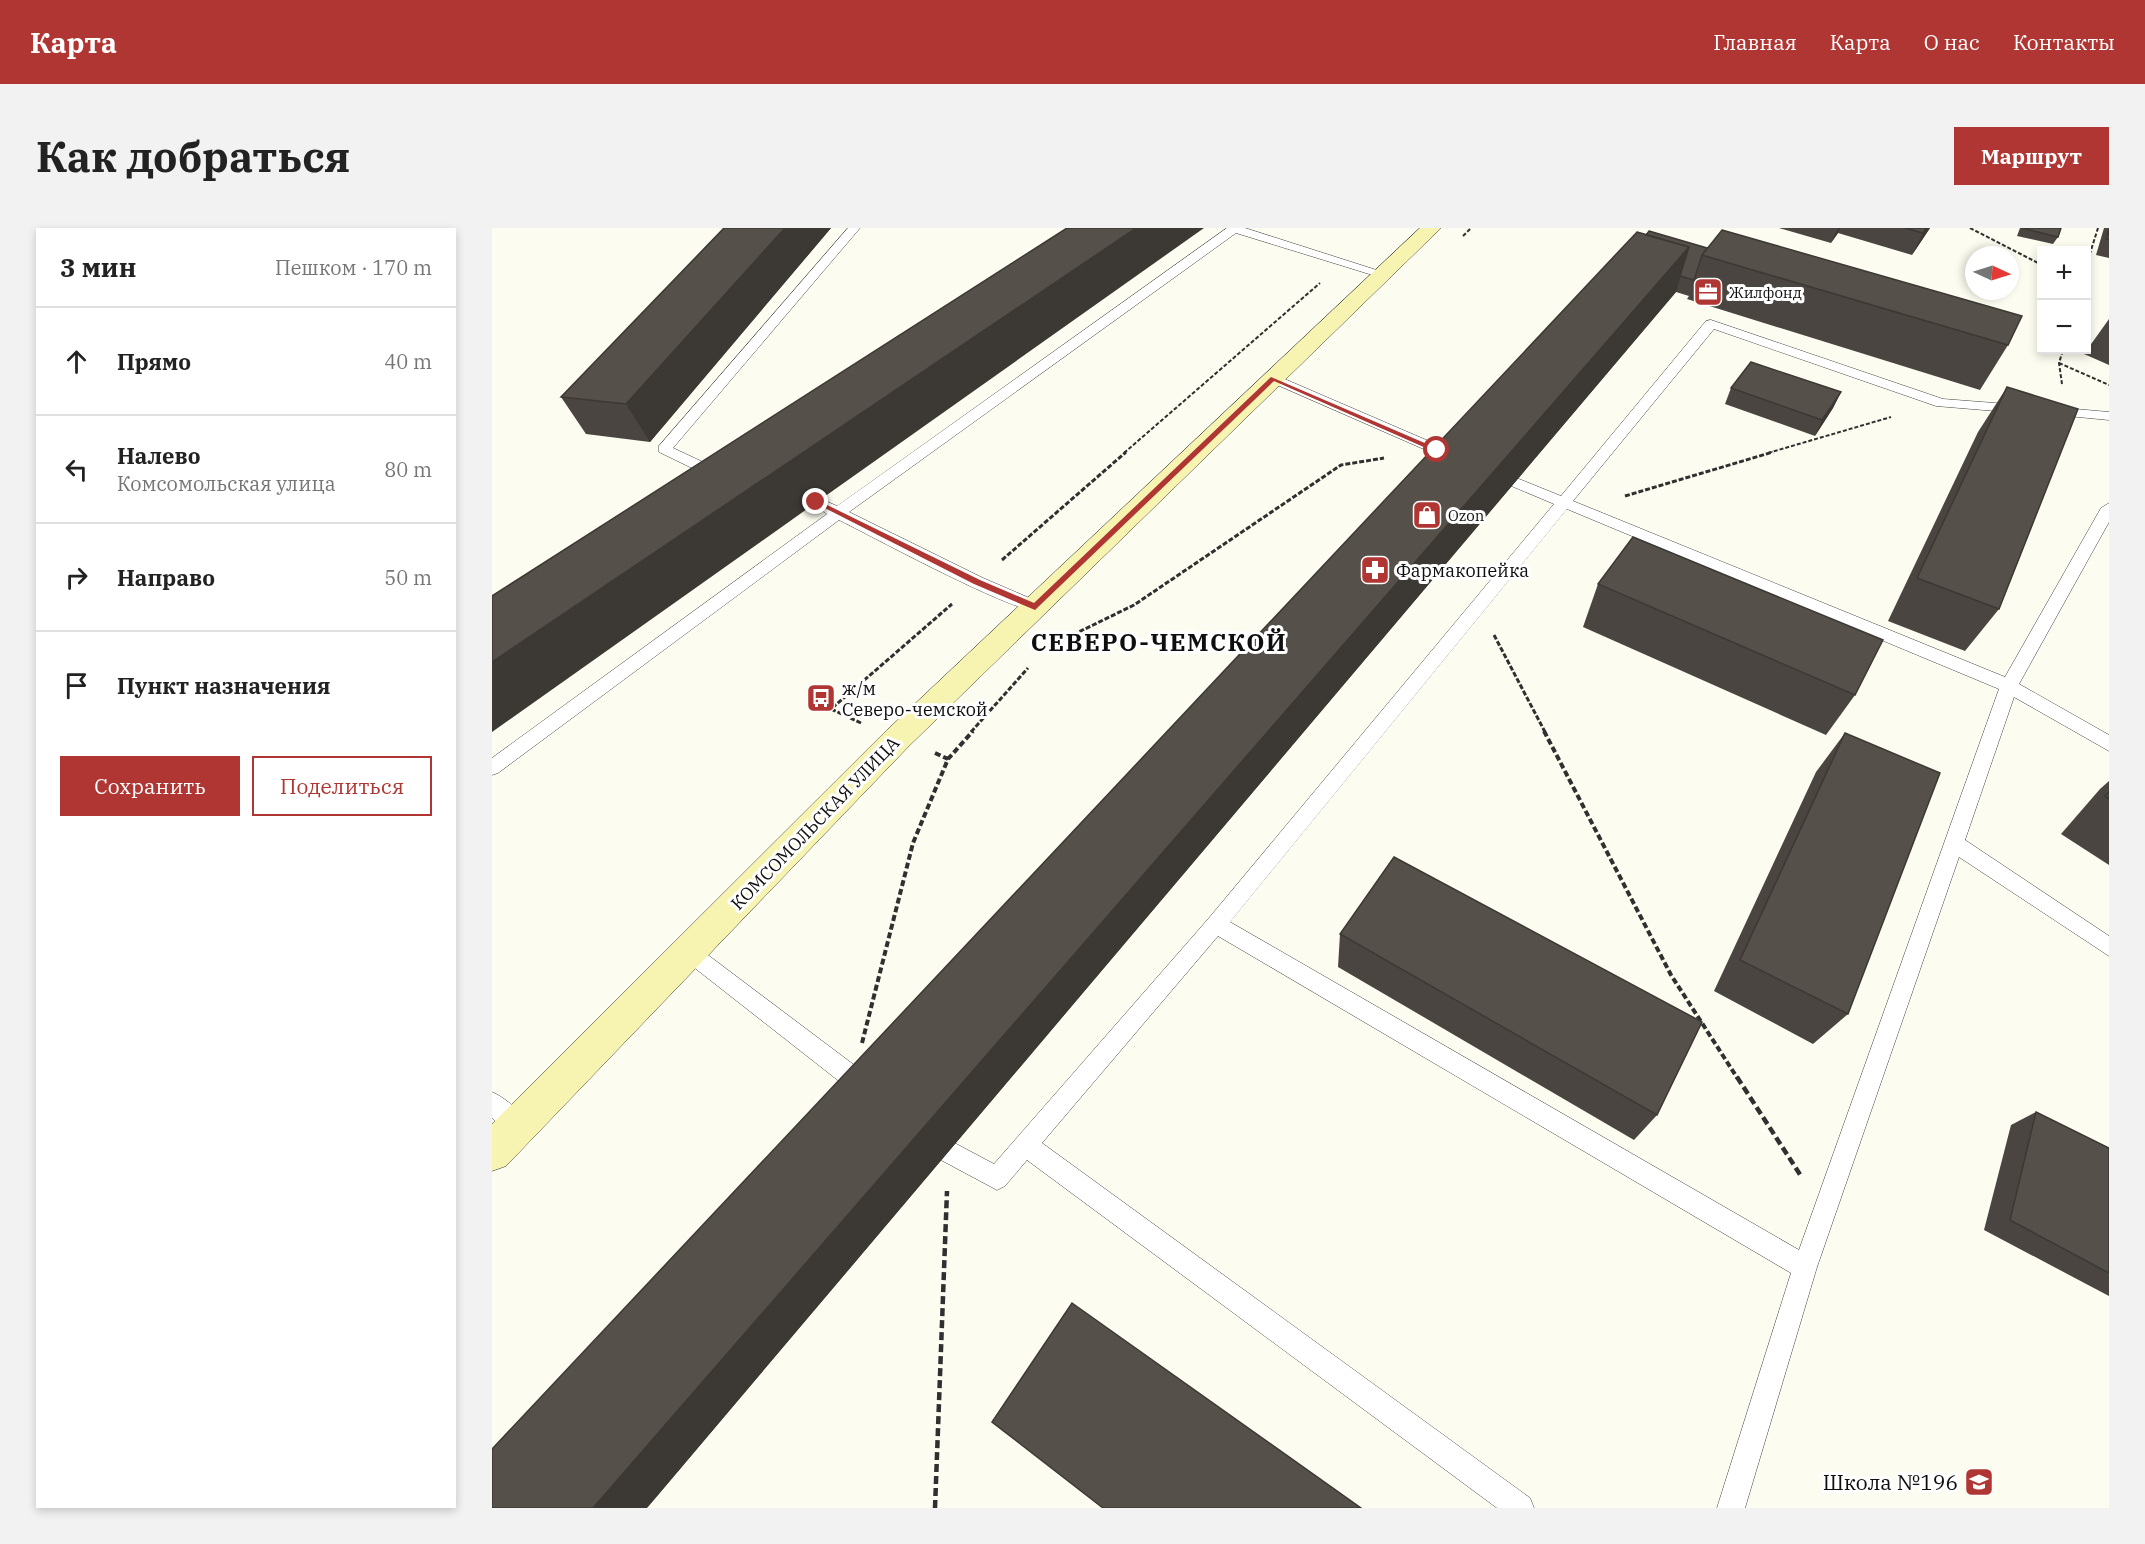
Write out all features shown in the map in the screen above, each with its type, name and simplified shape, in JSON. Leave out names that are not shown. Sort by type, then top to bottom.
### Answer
[{"type":"main road","name":"КОМСОМОЛЬСКАЯ УЛИЦА","points":[[492,1152],[897,739],[1431,228]]},
{"type":"lane","points":[[735,469],[703,468],[664,449],[854,228]]},
{"type":"lane","points":[[492,768],[838,513],[1234,228],[1383,274]]},
{"type":"lane","points":[[949,1152],[997,1179],[1216,924],[1479,605],[1572,506],[1711,324],[1941,403],[2109,416]]},
{"type":"lane","points":[[1274,378],[1459,459]]},
{"type":"lane","points":[[684,481],[723,455]]},
{"type":"lane","points":[[1514,482],[2009,686],[2109,744]]},
{"type":"lane","points":[[816,502],[977,582],[1035,607]]},
{"type":"lane","points":[[1731,1508],[1805,1268],[2009,686],[2109,508]]},
{"type":"lane","points":[[1954,843],[2109,947]]},
{"type":"lane","points":[[1216,924],[1805,1268]]},
{"type":"lane","points":[[689,952],[878,1097]]},
{"type":"lane","points":[[492,1103],[518,1127]]},
{"type":"lane","points":[[1026,1145],[1520,1508]]},
{"type":"path","points":[[1970,228],[2037,262]]},
{"type":"path","points":[[2091,250],[2098,228]]},
{"type":"path","points":[[831,710],[1345,262]]},
{"type":"path","points":[[2059,363],[2109,385]]},
{"type":"path","points":[[1572,506],[1941,403]]},
{"type":"path","points":[[1045,649],[1134,605],[1341,465],[1437,450]]},
{"type":"path","points":[[1479,605],[1671,975],[1825,1213]]},
{"type":"path","points":[[853,1077],[913,843],[948,759]]},
{"type":"path","points":[[935,1508],[949,1152]]},
{"type":"building","points":[[724,228],[785,228],[626,404],[561,397]]},
{"type":"building","points":[[1067,228],[1136,228],[492,662],[492,596]]},
{"type":"building","points":[[1905,228],[1926,228],[1923,233]]},
{"type":"building","points":[[2022,228],[2061,228],[2058,237]]},
{"type":"building","points":[[1722,230],[2022,316],[2008,345],[1702,255]]},
{"type":"building","points":[[1649,231],[1707,248],[1702,255],[1694,280],[1680,276],[1689,247],[1646,235]]},
{"type":"building","points":[[1637,232],[1689,247],[593,1508],[492,1508],[492,1449]]},
{"type":"building","points":[[1751,362],[1841,392],[1822,420],[1731,388]]},
{"type":"building","points":[[2007,387],[2078,409],[1999,609],[1917,578]]},
{"type":"building","points":[[1633,537],[1883,640],[1855,695],[1598,584]]},
{"type":"building","points":[[1845,733],[1940,773],[1848,1014],[1740,960]]},
{"type":"building","points":[[1394,857],[1702,1022],[1657,1115],[1340,934]]},
{"type":"building","points":[[2036,1112],[2109,1148],[2109,1273],[2010,1220]]},
{"type":"building","points":[[1072,1303],[1361,1508],[1103,1508],[992,1422]]},
{"type":"place","name":"Жилфонд","points":[[1708,292]]},
{"type":"place","name":"Ozon","points":[[1427,515]]},
{"type":"place","name":"Фармакопейка","points":[[1375,570]]},
{"type":"place","name":"ж/м Северо-чемской","points":[[821,698]]},
{"type":"place","name":"Школа №196","points":[[1979,1482]]},
{"type":"district","name":"СЕВЕРО-ЧЕМСКОЙ","points":[[1159,642]]},
{"type":"route","points":[[816,502],[977,582],[1035,607],[1274,378],[1437,450]]}]
